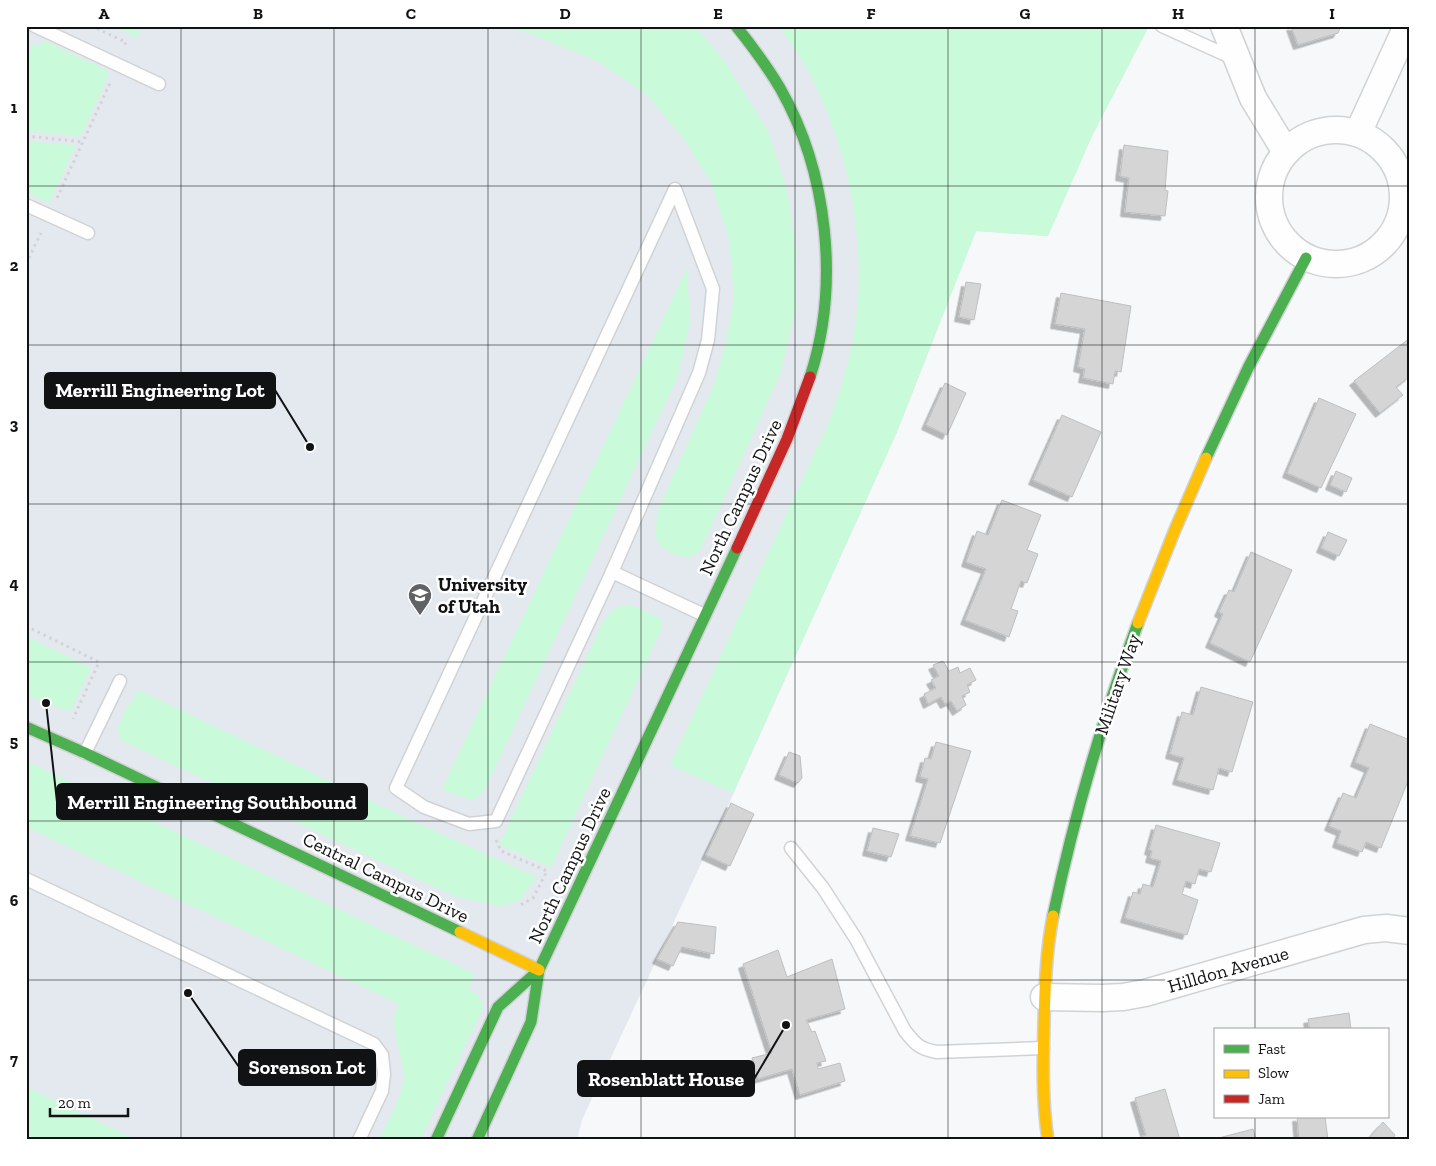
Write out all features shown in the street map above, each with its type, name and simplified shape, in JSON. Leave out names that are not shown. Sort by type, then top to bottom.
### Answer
[{"type":"street","name":"North Campus Drive","points":[[477,1140],[531,1022],[540,970],[799,412],[814,368],[823,322],[826,277],[825,233],[820,198],[806,146],[788,103],[764,64],[736,26]]},
{"type":"street","points":[[1224,26],[1253,98],[1286,152]]},
{"type":"street","points":[[1358,133],[1407,26]]},
{"type":"street","points":[[1339,130],[1358,133],[1386,151],[1398,170],[1404,192],[1406,214],[1392,236],[1375,253],[1353,263],[1329,265],[1306,258],[1289,247],[1277,230],[1270,210],[1269,189],[1274,169],[1286,152],[1301,139],[1320,132],[1339,130]]},
{"type":"street","name":"Military Way","points":[[1048,1140],[1042,1076],[1044,997],[1052,920],[1073,829],[1093,756],[1140,616],[1187,499],[1271,321],[1306,258]]},
{"type":"street","name":"Central Campus Drive","points":[[26,727],[85,753],[540,970]]},
{"type":"street","name":"Hilldon Avenue","points":[[1044,997],[1123,997],[1145,993],[1364,930],[1386,928],[1410,930]]},
{"type":"street","name":"North Campus Drive","points":[[436,1140],[498,1007],[540,970]]},
{"type":"lane","points":[[35,26],[159,84]]},
{"type":"lane","points":[[1162,26],[1237,60]]},
{"type":"lane","points":[[675,189],[713,289],[708,340],[699,373],[612,572],[496,821],[488,822],[469,824],[424,807],[396,788],[675,189]]},
{"type":"lane","points":[[26,205],[88,233]]},
{"type":"lane","points":[[612,572],[704,615]]},
{"type":"lane","points":[[85,753],[120,680]]},
{"type":"lane","points":[[791,848],[823,888],[856,940],[905,1031],[915,1044],[924,1050],[937,1052],[1043,1048]]},
{"type":"lane","points":[[26,879],[374,1044],[382,1055],[384,1074],[382,1091],[359,1140]]},
{"type":"path","points":[[26,264],[118,66],[126,42],[91,26]]},
{"type":"path","points":[[26,136],[83,142]]},
{"type":"path","points":[[26,626],[99,662],[73,720]]},
{"type":"path","points":[[488,822],[501,851],[547,870],[533,898],[519,906]]},
{"type":"shaded area","name":"University of Utah","points":[[26,26],[1149,26],[1092,136],[1048,236],[976,231],[897,432],[731,799],[582,1120],[577,1140],[26,1140]]},
{"type":"green space","points":[[113,26],[142,26],[137,38]]},
{"type":"green space","points":[[494,26],[693,26],[725,62],[769,133],[788,195],[796,257],[796,307],[781,372],[700,551],[688,558],[673,554],[659,545],[655,534],[658,510],[714,384],[726,342],[734,299],[729,239],[711,183],[684,139],[646,94],[599,62],[529,33]]},
{"type":"green space","points":[[778,26],[1149,26],[1092,136],[1048,236],[976,231],[897,432],[733,793],[670,765],[829,422],[846,368],[857,312],[859,275],[857,237],[852,199],[844,162],[832,125],[817,89],[799,56]]},
{"type":"green space","points":[[43,40],[108,71],[108,76],[81,136],[26,131],[26,59],[34,43],[40,46]]},
{"type":"green space","points":[[26,141],[76,145],[49,203],[26,192]]},
{"type":"green space","points":[[687,268],[690,323],[677,378],[484,791],[473,801],[442,789]]},
{"type":"green space","points":[[621,605],[634,606],[662,619],[662,628],[551,867],[499,845],[601,626],[611,611]]},
{"type":"green space","points":[[26,636],[91,668],[70,712],[26,695]]},
{"type":"green space","points":[[139,690],[417,823],[537,877],[519,901],[500,906],[454,896],[120,740],[118,727],[126,709]]},
{"type":"green space","points":[[26,761],[475,974],[468,990],[479,995],[483,1008],[420,1140],[379,1140],[396,1105],[403,1083],[394,1021],[399,1004],[26,827]]},
{"type":"green space","points":[[26,1087],[137,1140],[26,1140]]},
{"type":"building","points":[[1291,26],[1341,26],[1338,33],[1298,45]]},
{"type":"building","points":[[1124,145],[1168,151],[1165,190],[1168,191],[1165,216],[1125,212],[1129,178],[1120,176]]},
{"type":"building","points":[[966,282],[981,284],[974,320],[959,317]]},
{"type":"building","points":[[1061,293],[1131,306],[1121,372],[1115,371],[1113,384],[1083,378],[1085,369],[1078,367],[1085,329],[1055,324]]},
{"type":"building","points":[[1410,338],[1410,376],[1396,387],[1403,395],[1380,413],[1354,381]]},
{"type":"building","points":[[945,383],[966,393],[947,435],[926,425]]},
{"type":"building","points":[[1319,398],[1356,414],[1321,488],[1287,473]]},
{"type":"building","points":[[1062,415],[1101,432],[1072,497],[1033,480]]},
{"type":"building","points":[[1336,471],[1352,478],[1346,492],[1330,485]]},
{"type":"building","points":[[1002,500],[1041,515],[1027,550],[1038,554],[1027,583],[1021,581],[1011,609],[1018,611],[1009,637],[965,620],[986,569],[966,562],[977,531],[988,535]]},
{"type":"building","points":[[1328,532],[1347,540],[1339,556],[1321,548]]},
{"type":"building","points":[[1251,552],[1292,570],[1250,662],[1210,643],[1223,614],[1219,612],[1229,590],[1234,592]]},
{"type":"building","points":[[943,661],[949,671],[958,667],[960,673],[970,668],[976,680],[967,685],[970,692],[962,696],[966,705],[957,711],[951,701],[945,704],[941,697],[928,704],[924,694],[936,688],[931,680],[939,676],[933,665]]},
{"type":"building","points":[[1201,687],[1253,702],[1232,772],[1219,768],[1213,790],[1177,780],[1184,758],[1170,754],[1182,712],[1193,715]]},
{"type":"building","points":[[1370,724],[1410,740],[1410,776],[1381,848],[1366,842],[1362,852],[1337,843],[1341,831],[1329,826],[1343,793],[1356,798],[1369,768],[1355,762]]},
{"type":"building","points":[[936,742],[971,751],[940,843],[910,836],[928,779],[920,777],[925,758],[931,759]]},
{"type":"building","points":[[789,752],[800,756],[802,778],[798,783],[779,775]]},
{"type":"building","points":[[731,803],[754,814],[730,866],[706,855]]},
{"type":"building","points":[[1156,825],[1220,843],[1211,872],[1199,869],[1195,884],[1186,881],[1182,894],[1198,900],[1187,935],[1125,918],[1133,892],[1140,894],[1143,884],[1153,887],[1161,861],[1150,858],[1152,851],[1149,850]]},
{"type":"building","points":[[873,828],[899,834],[891,857],[867,851]]},
{"type":"building","points":[[678,922],[716,927],[714,954],[682,947],[673,966],[657,959]]},
{"type":"building","points":[[778,950],[787,977],[832,959],[845,1009],[806,1020],[812,1032],[815,1031],[826,1061],[817,1063],[818,1069],[840,1063],[845,1081],[800,1095],[792,1069],[758,1079],[752,1058],[772,1053],[743,964]]},
{"type":"building","points":[[1349,1013],[1351,1028],[1310,1028],[1308,1019]]},
{"type":"building","points":[[1165,1089],[1180,1140],[1132,1140],[1146,1135],[1135,1098]]},
{"type":"building","points":[[1297,1118],[1325,1118],[1328,1140],[1299,1140]]},
{"type":"building","points":[[1383,1122],[1395,1135],[1392,1140],[1367,1140]]},
{"type":"building","points":[[1253,1129],[1256,1140],[1211,1140]]},
{"type":"traffic: fast","points":[[736,26],[780,88],[796,121],[809,156],[818,192],[824,229],[825,305],[819,342],[810,377]]},
{"type":"traffic: fast","points":[[1206,458],[1249,366],[1306,258]]},
{"type":"traffic: fast","points":[[477,1140],[531,1022],[539,970],[737,548]]},
{"type":"traffic: fast","points":[[1053,916],[1070,841],[1090,768],[1138,623]]},
{"type":"traffic: fast","points":[[26,727],[85,753],[460,932]]},
{"type":"traffic: fast","points":[[436,1140],[498,1007],[539,970]]},
{"type":"traffic: slow","points":[[1138,623],[1206,458]]},
{"type":"traffic: slow","points":[[1048,1140],[1043,1067],[1046,969],[1053,916]]},
{"type":"traffic: slow","points":[[460,932],[539,970]]},
{"type":"traffic: jam","points":[[737,548],[787,439],[810,377]]},
{"type":"place","name":"Merrill Engineering Lot","points":[[310,447]]},
{"type":"place","name":"University of Utah","points":[[420,616]]},
{"type":"place","name":"Merrill Engineering Southbound","points":[[46,703]]},
{"type":"place","name":"Sorenson Lot","points":[[188,993]]},
{"type":"place","name":"Rosenblatt House","points":[[786,1025]]}]
